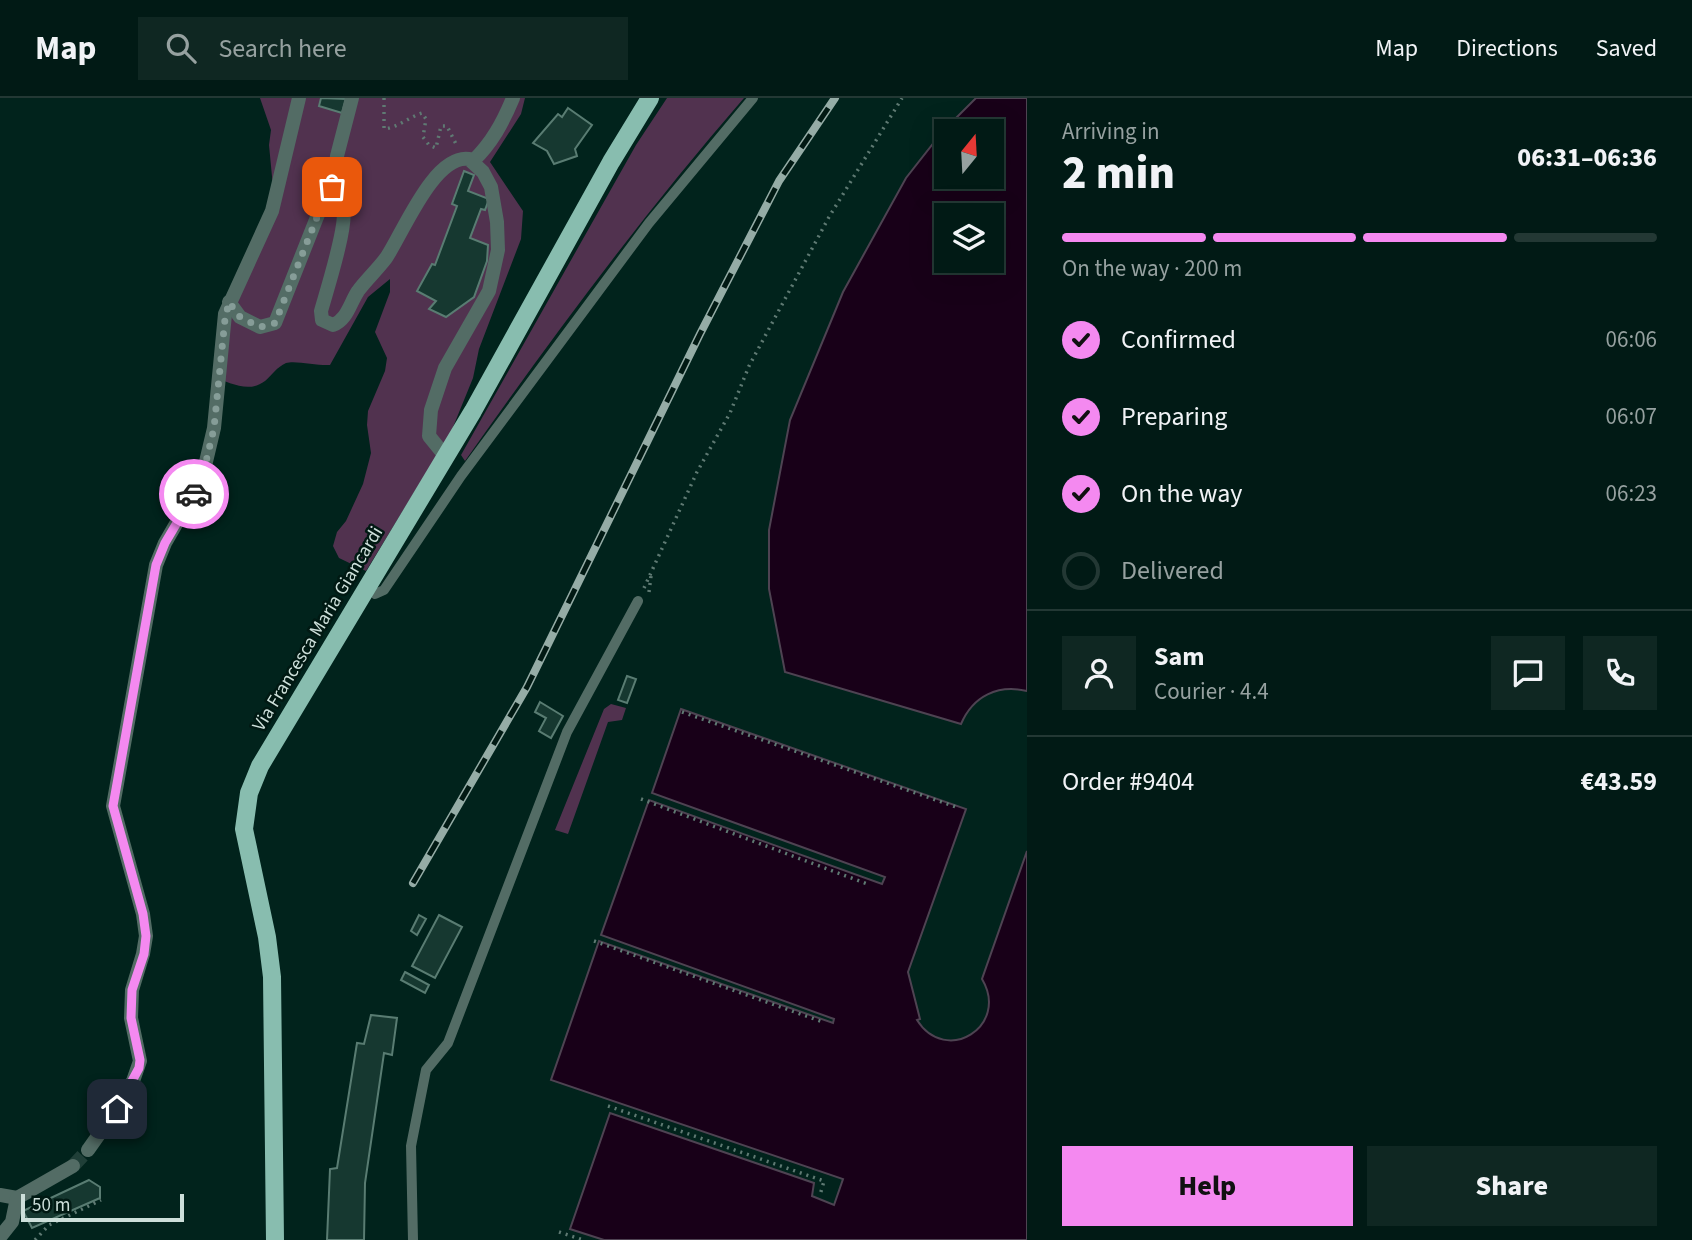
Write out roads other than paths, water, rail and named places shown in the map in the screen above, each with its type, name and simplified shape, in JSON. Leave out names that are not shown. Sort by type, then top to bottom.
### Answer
[{"type":"main road","name":"Via Francesca Maria Giancardi","points":[[275,1240],[272,977],[267,937],[244,829],[249,793],[260,766],[370,592],[611,162],[650,98]]},
{"type":"street","points":[[88,1150],[111,1118],[139,1068],[140,1060],[131,1018],[132,999],[146,936],[143,914],[113,806],[156,565],[165,543],[198,486],[214,428],[229,302],[272,211],[299,98]]},
{"type":"street","points":[[229,302],[240,317],[260,327],[275,323],[321,207],[330,200],[337,156],[352,98]]},
{"type":"street","points":[[330,200],[335,201],[344,211],[321,311],[322,320],[333,325],[340,322],[357,293],[385,259],[431,182],[444,167],[462,158],[477,157],[502,124],[513,98]]},
{"type":"street","points":[[446,457],[429,436],[430,410],[445,368],[489,291],[498,250],[491,187],[477,157]]},
{"type":"street","points":[[0,1195],[17,1198],[73,1166]]},
{"type":"street","points":[[0,1237],[12,1222],[17,1198]]},
{"type":"lane","points":[[370,592],[384,590],[461,476],[649,223],[753,98]]},
{"type":"lane","points":[[413,1240],[411,1146],[426,1070],[448,1043],[567,732],[638,601]]},
{"type":"tunnel","points":[[73,1166],[88,1150]]},
{"type":"railway","points":[[413,883],[527,687],[700,334],[779,181],[835,98]]}]
